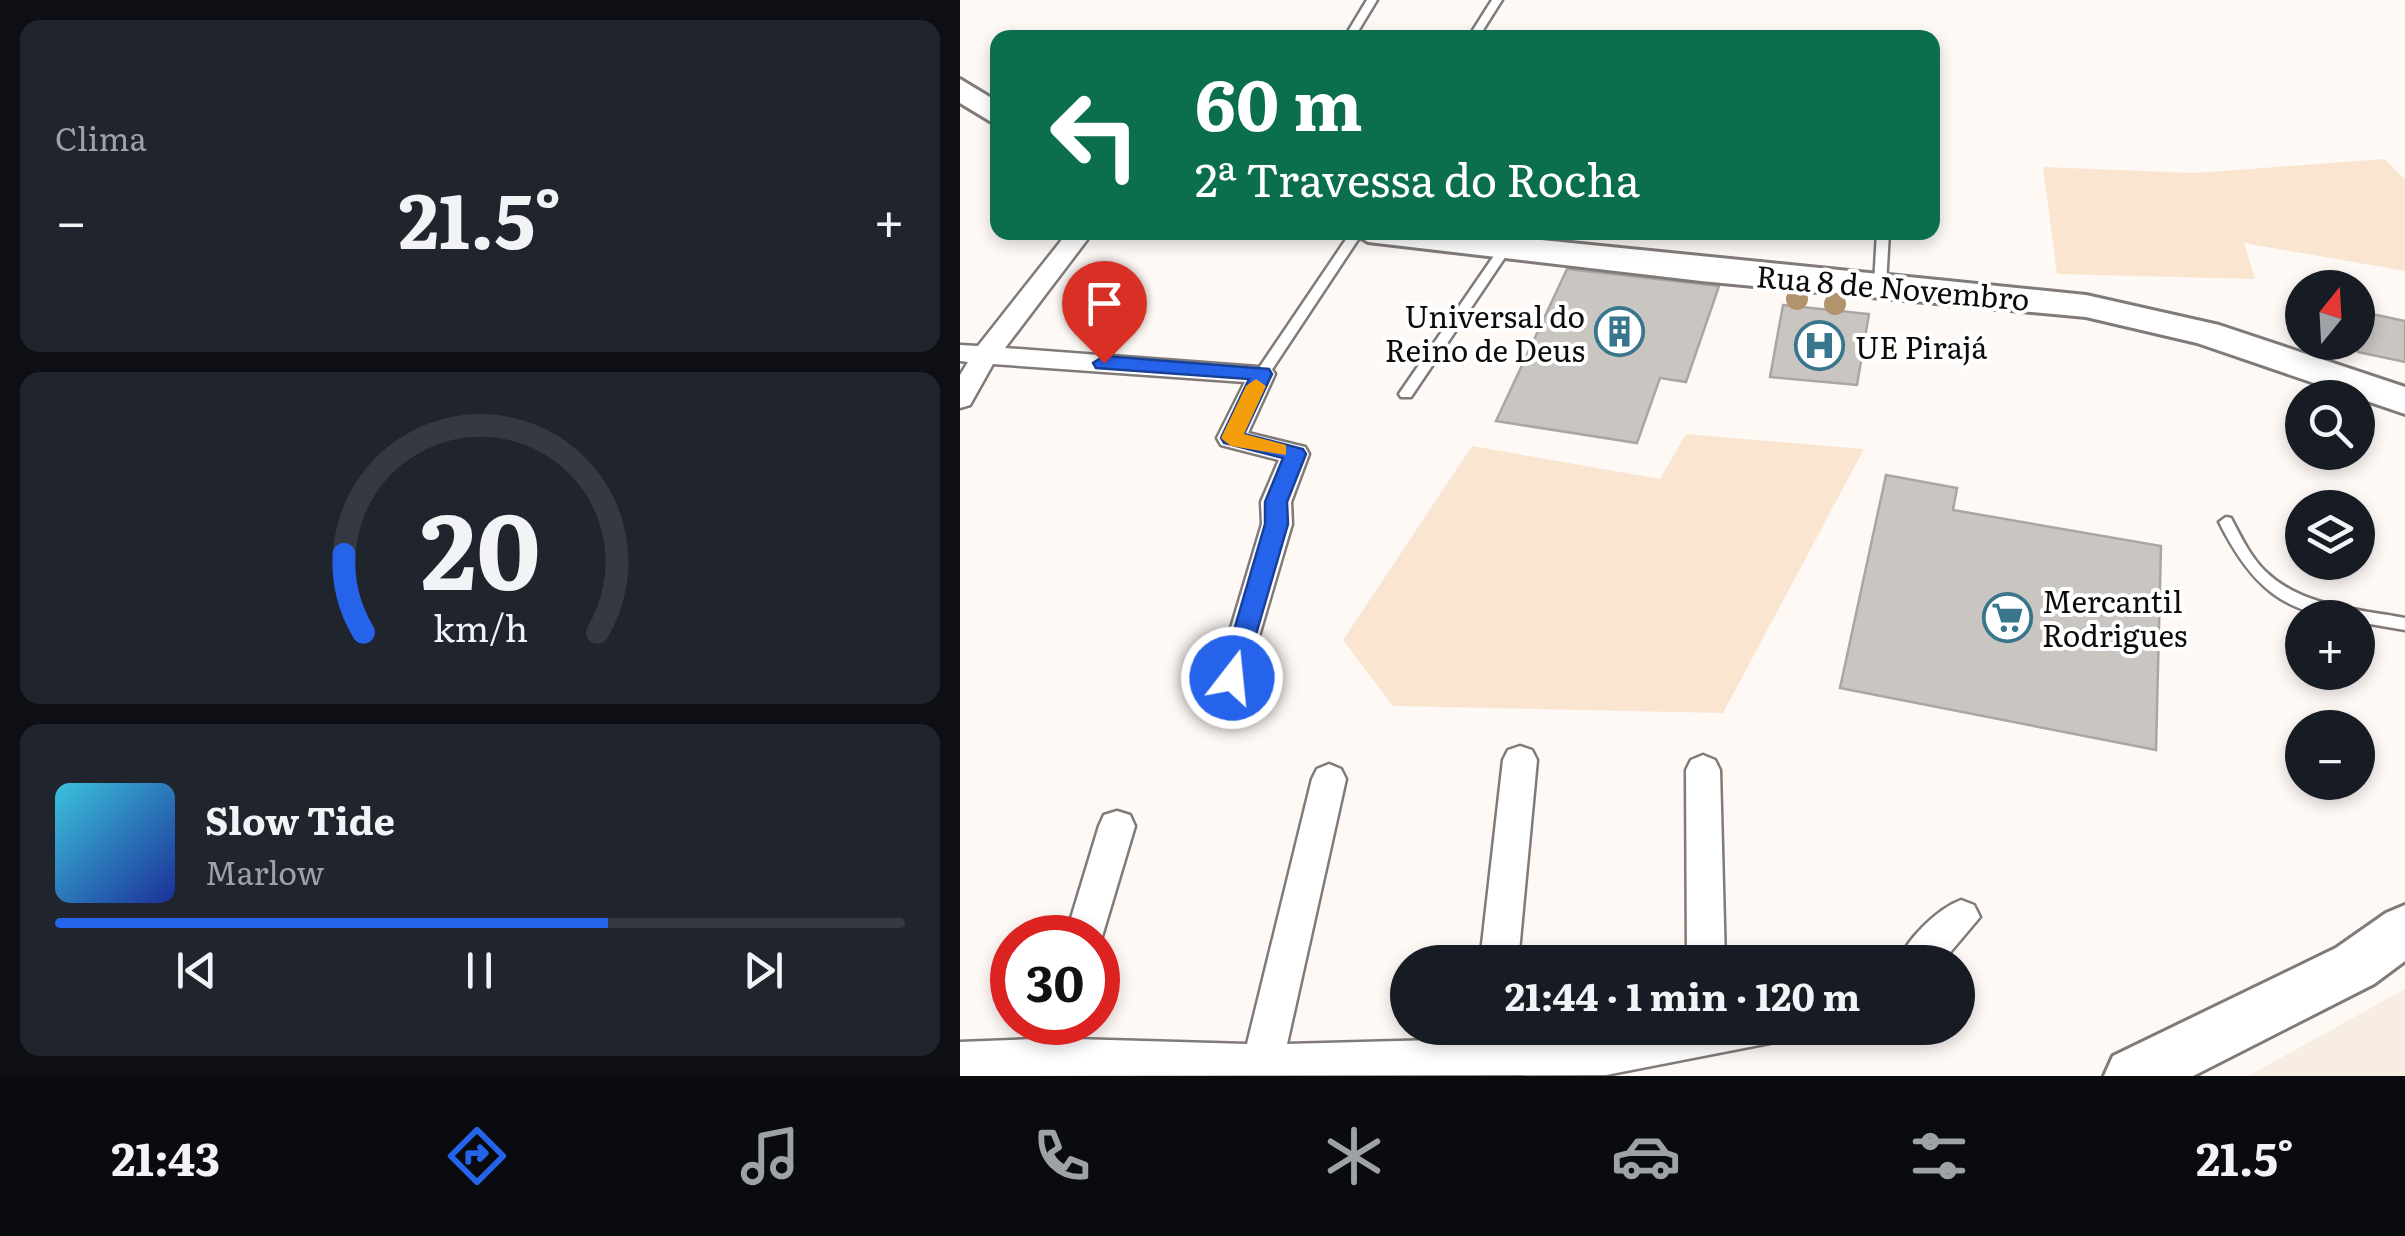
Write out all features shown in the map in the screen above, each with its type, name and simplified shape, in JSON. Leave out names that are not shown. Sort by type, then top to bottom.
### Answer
[{"type":"main road","points":[[960,88],[990,111]]},
{"type":"main road","name":"Rua 8 de Novembro","points":[[1442,240],[1701,270],[2029,297],[2148,319],[2273,354],[2405,402]]},
{"type":"main road","points":[[2133,1076],[2355,966],[2405,930]]},
{"type":"street","points":[[960,399],[972,354],[1074,240]]},
{"type":"street","points":[[972,354],[1262,374],[1231,438],[1295,454],[1276,502],[1277,524],[1232,678]]},
{"type":"street","points":[[1501,945],[1520,760]]},
{"type":"street","points":[[1703,770],[1706,945]]},
{"type":"street","points":[[1262,1064],[1329,779]]},
{"type":"street","points":[[1091,915],[1117,826]]},
{"type":"street","points":[[1933,945],[1960,917]]},
{"type":"street","points":[[960,1062],[1033,1045]]},
{"type":"street","points":[[1097,1045],[1262,1064],[1469,1045]]},
{"type":"street","points":[[1509,1045],[1606,1056],[1652,1045]]},
{"type":"lane","points":[[1354,30],[1372,0]]},
{"type":"lane","points":[[1478,30],[1497,0]]},
{"type":"lane","points":[[1262,374],[1351,240]]},
{"type":"lane","points":[[1880,284],[1883,240]]},
{"type":"lane","points":[[1406,394],[1506,247]]},
{"type":"lane","points":[[2226,522],[2250,568],[2286,598],[2405,624]]},
{"type":"shaded area","points":[[2385,159],[2405,180],[2405,271],[2244,243],[2255,279],[2057,274],[2043,167],[2195,173]]},
{"type":"shaded area","points":[[1686,434],[1864,449],[1723,713],[1393,706],[1343,640],[1472,446],[1660,479]]},
{"type":"shaded area","points":[[2405,989],[2405,1076],[2248,1076]]},
{"type":"building","name":"Universal do Reino de Deus","points":[[1567,269],[1719,286],[1686,382],[1660,378],[1637,443],[1496,421]]},
{"type":"building","name":"UE Pirajá","points":[[1783,305],[1869,314],[1857,385],[1770,377]]},
{"type":"building","points":[[2375,315],[2405,321],[2405,362],[2375,356]]},
{"type":"building","name":"Mercantil Rodrigues","points":[[1886,475],[1957,488],[1953,510],[2161,546],[2156,750],[1840,688]]},
{"type":"slow traffic","points":[[1256,386],[1231,438],[1278,450]]},
{"type":"place","name":"Universal do Reino de Deus","points":[[1620,332]]},
{"type":"place","name":"UE Pirajá","points":[[1820,346]]},
{"type":"place","name":"Mercantil Rodrigues","points":[[2007,617]]},
{"type":"route","points":[[1104,363],[1262,374],[1231,438],[1295,454],[1276,502],[1277,524],[1232,678]]}]
